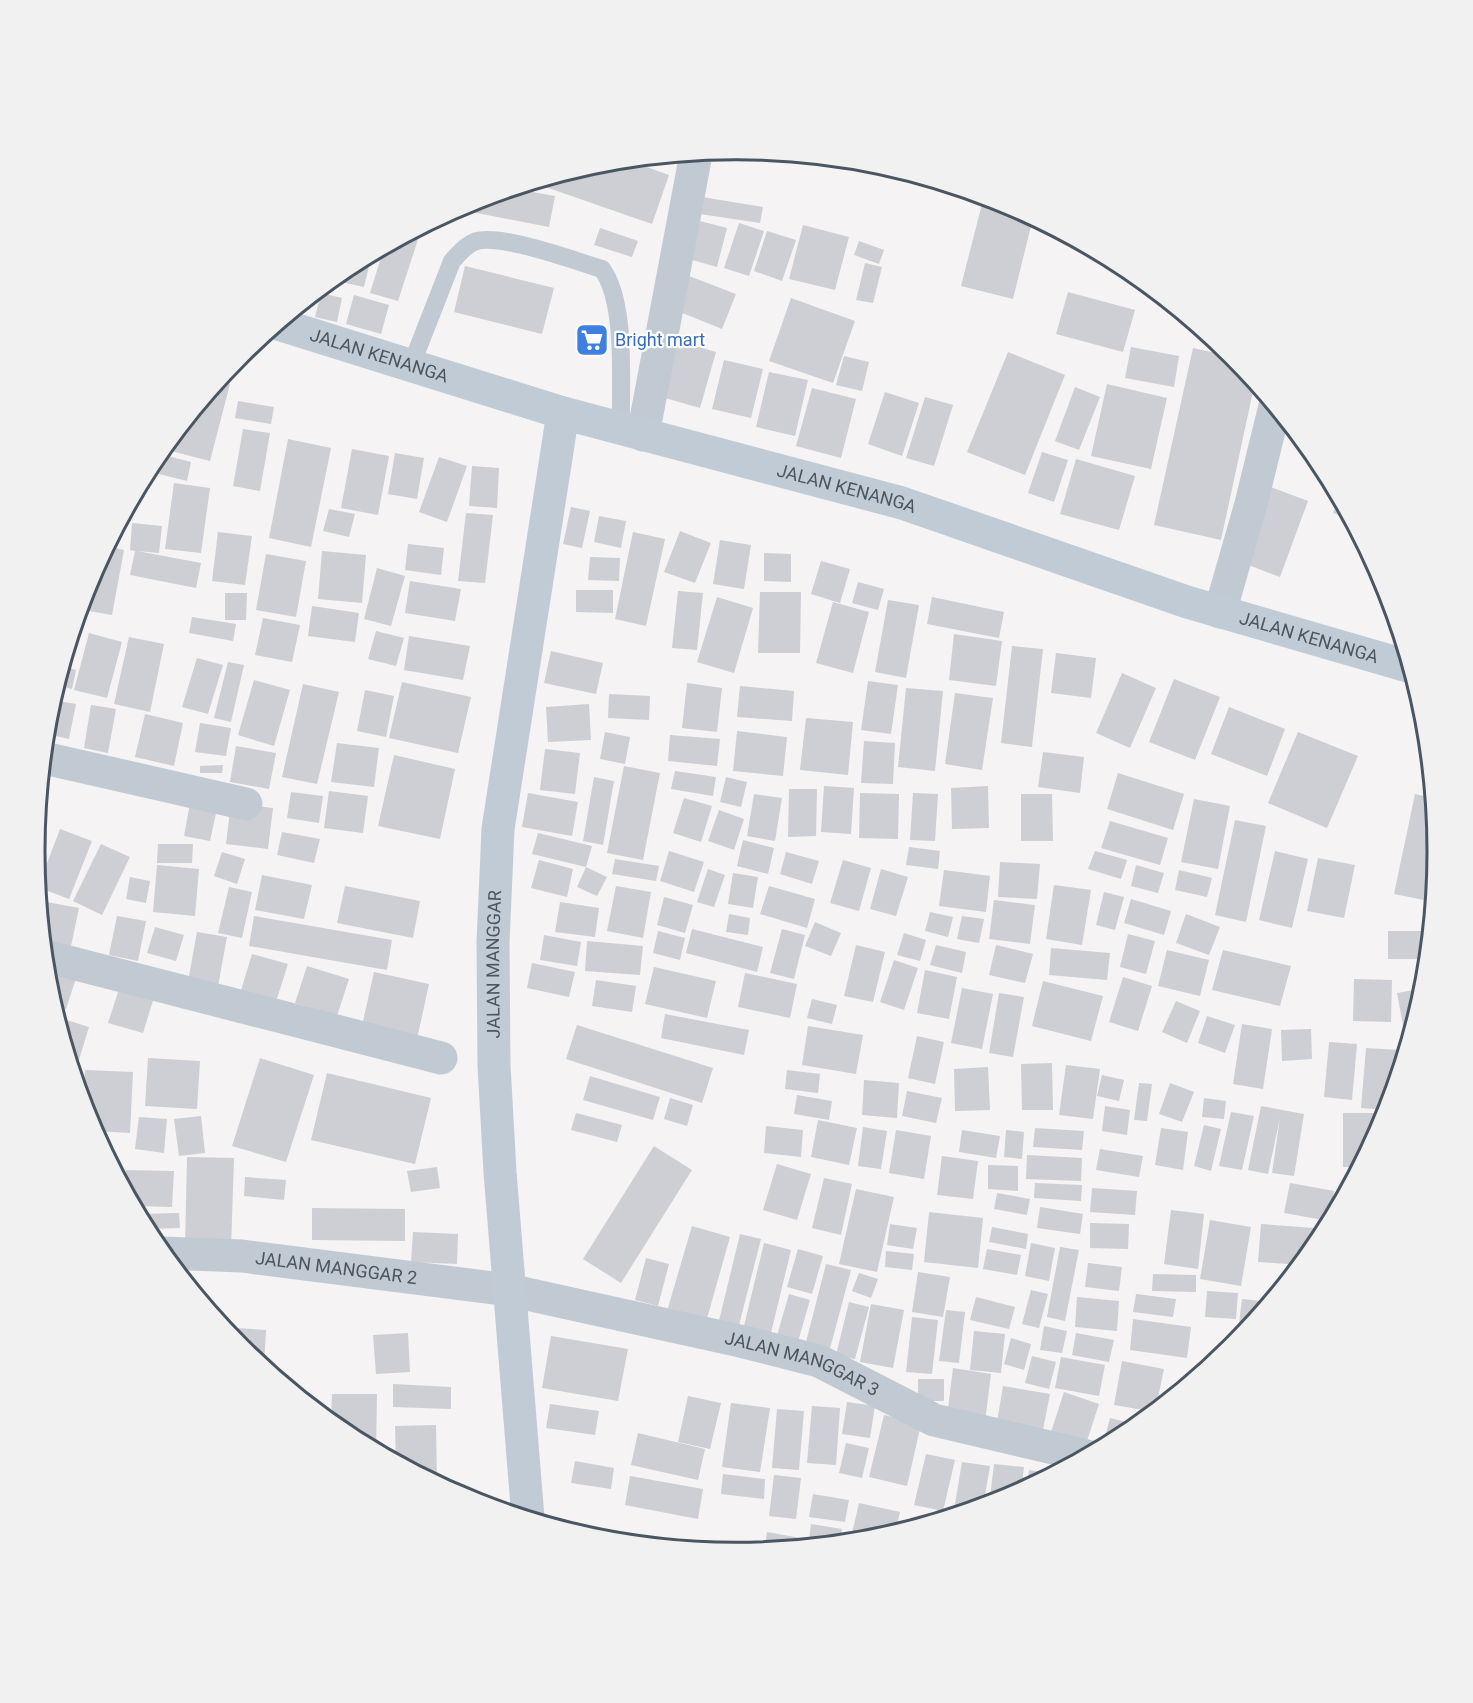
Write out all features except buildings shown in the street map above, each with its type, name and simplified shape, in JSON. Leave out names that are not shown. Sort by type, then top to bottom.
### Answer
[{"type":"main road","name":"JALAN KENANGA","points":[[287,327],[563,413],[902,503],[1220,612],[1401,664]]},
{"type":"main road","name":"JALAN MANGGAR","points":[[527,1510],[509,1290],[494,1065],[494,942],[498,829],[563,413]]},
{"type":"street","points":[[632,431],[694,161]]},
{"type":"street","points":[[1220,612],[1251,504],[1273,416]]},
{"type":"street","points":[[51,760],[246,804]]},
{"type":"street","points":[[54,958],[441,1058]]},
{"type":"street","name":"JALAN MANGGAR 2","points":[[175,1254],[242,1256],[509,1290]]},
{"type":"street","name":"JALAN MANGGAR 3","points":[[509,1290],[741,1341],[819,1361],[934,1420],[1076,1453]]},
{"type":"lane","points":[[411,366],[452,261],[462,249],[475,241],[497,239],[602,268],[612,282],[618,307],[632,431]]},
{"type":"place","name":"Bright mart","points":[[592,340]]}]
